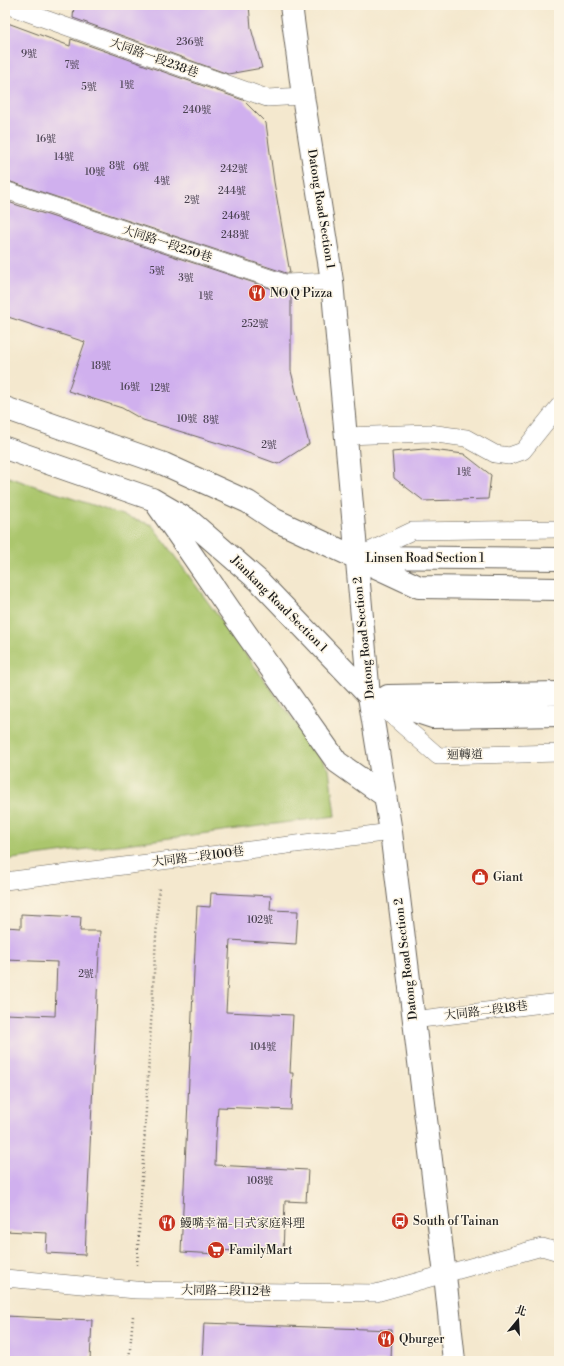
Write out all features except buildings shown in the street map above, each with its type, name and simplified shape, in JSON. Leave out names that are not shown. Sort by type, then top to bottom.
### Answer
[{"type":"street","name":"Datong Road Section 1","points":[[292,5],[303,96],[332,281],[356,557]]},
{"type":"street","points":[[5,408],[164,464],[248,502],[275,520],[356,557]]},
{"type":"street","name":"Jiankang Road Section 1","points":[[5,448],[152,499],[190,521],[259,581],[369,696]]},
{"type":"street","points":[[152,499],[337,762],[385,796]]},
{"type":"street","name":"Linsen Road Section 1","points":[[356,557],[559,559]]},
{"type":"street","name":"Linsen Road Section 1","points":[[356,557],[419,587],[559,589]]},
{"type":"street","name":"Datong Road Section 2","points":[[356,557],[369,696],[391,832],[445,1275],[454,1361]]},
{"type":"street","points":[[369,696],[559,693]]},
{"type":"street","points":[[369,696],[433,717],[559,716]]},
{"type":"lane","name":"大同路一段238巷","points":[[6,5],[267,98],[303,96]]},
{"type":"lane","name":"大同路一段250巷","points":[[5,190],[285,284],[332,281]]},
{"type":"lane","points":[[346,436],[429,432],[466,438],[495,454],[508,456],[523,451],[559,406]]},
{"type":"lane","points":[[356,557],[412,531],[559,529]]},
{"type":"lane","name":"迴轉道","points":[[369,696],[438,756],[559,753]]},
{"type":"lane","name":"大同路二段100巷","points":[[5,881],[391,832]]},
{"type":"lane","name":"大同路二段18巷","points":[[414,1020],[559,1002]]},
{"type":"lane","name":"大同路二段112巷","points":[[5,1278],[136,1290],[376,1293],[542,1247],[559,1252]]},
{"type":"path","points":[[129,1361],[136,1290],[161,862]]},
{"type":"green space","points":[[5,476],[152,525],[329,769],[335,816],[5,860]]},
{"type":"place","name":"NO Q Pizza","points":[[257,293]]},
{"type":"place","name":"Giant","points":[[480,877]]},
{"type":"place","name":"South of Tainan","points":[[400,1221]]},
{"type":"place","name":"鰻嘴幸福-日式家庭料理","points":[[167,1223]]},
{"type":"place","name":"FamilyMart","points":[[216,1250]]},
{"type":"place","name":"Qburger","points":[[386,1339]]}]
